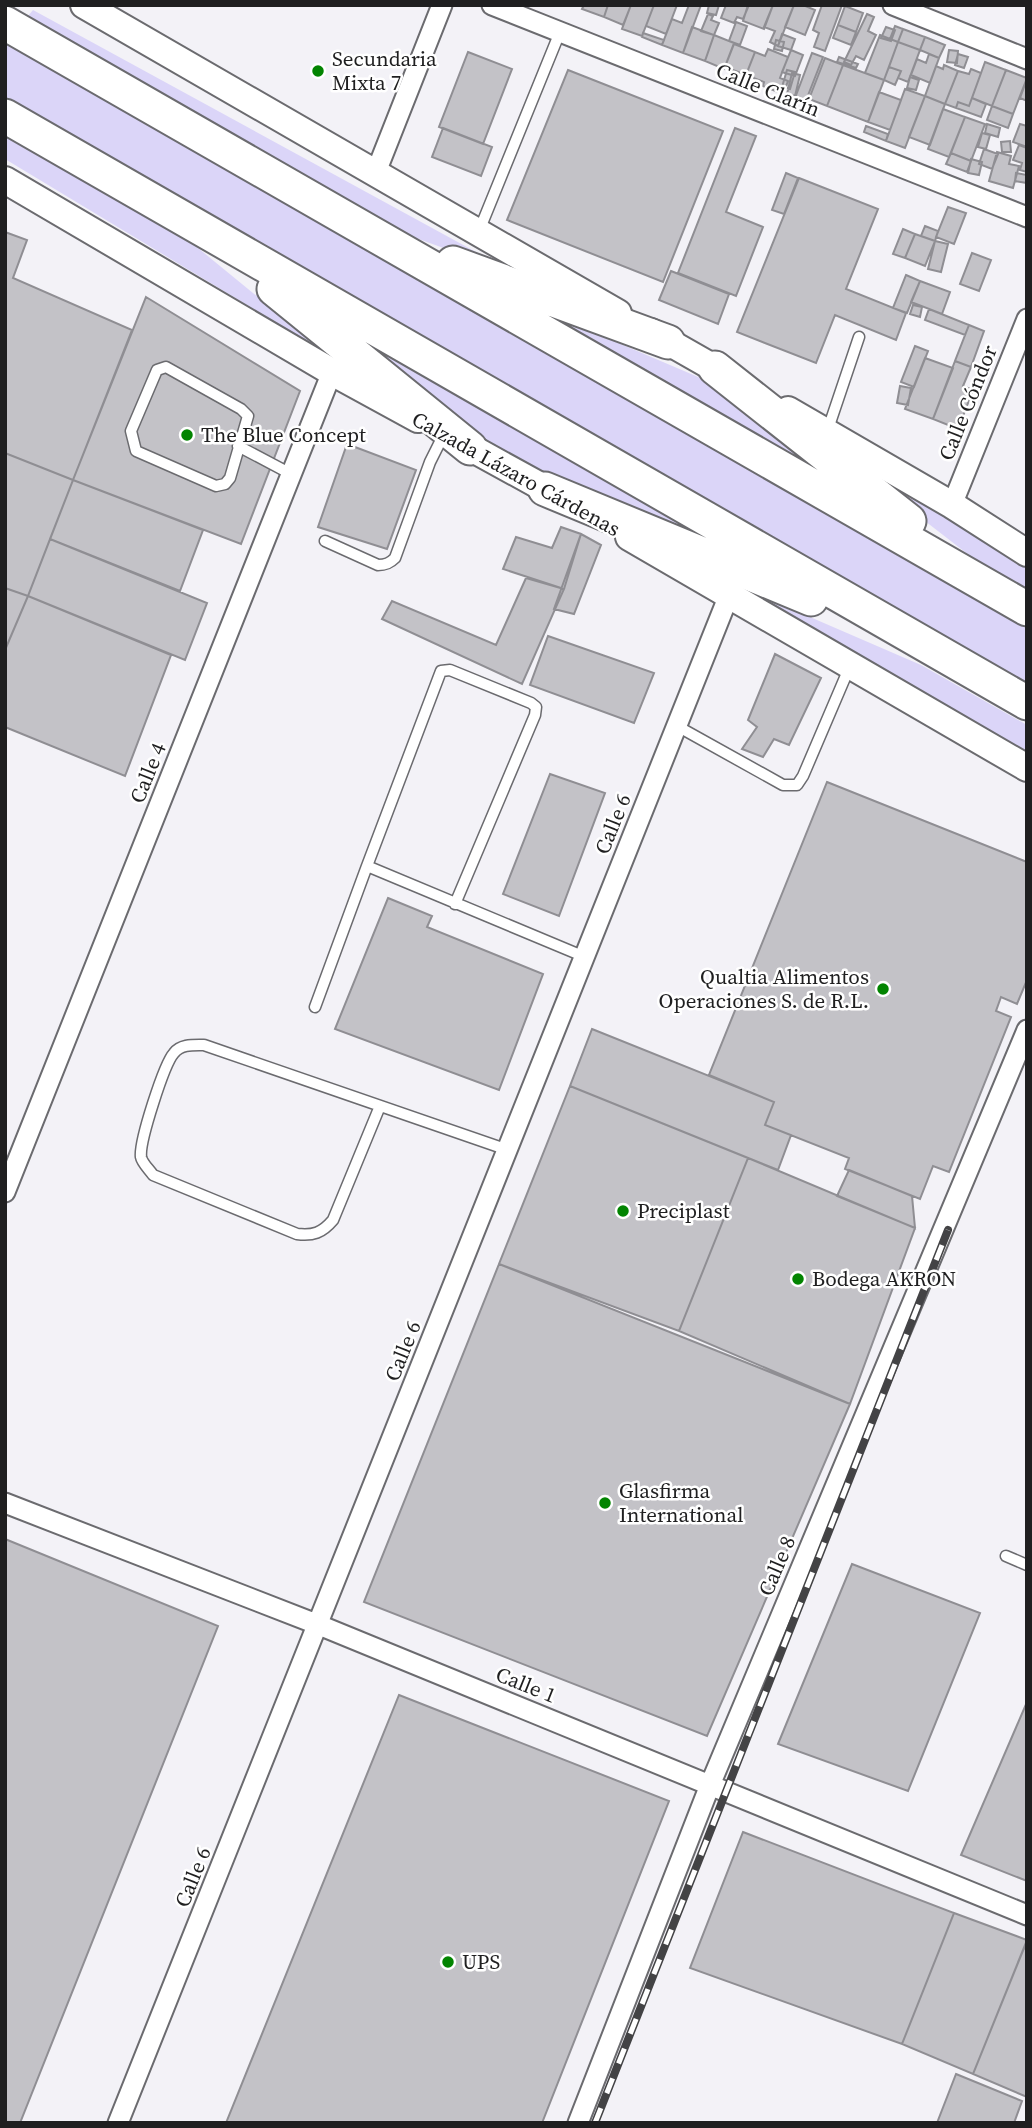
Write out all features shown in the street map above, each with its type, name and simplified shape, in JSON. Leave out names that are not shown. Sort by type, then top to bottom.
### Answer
[{"type":"highway","points":[[5,23],[365,232],[1027,608]]},
{"type":"highway","points":[[5,116],[1027,703]]},
{"type":"highway","points":[[196,226],[457,441]]},
{"type":"highway","points":[[365,232],[668,342]]},
{"type":"highway","points":[[715,368],[870,493],[1027,608]]},
{"type":"highway","points":[[545,489],[927,646]]},
{"type":"main road","points":[[84,5],[952,505],[1027,552]]},
{"type":"main road","name":"Calzada Lázaro Cárdenas","points":[[5,180],[332,372],[545,489],[1027,768]]},
{"type":"street","points":[[376,172],[442,5]]},
{"type":"street","name":"Calle Clarín","points":[[492,5],[1027,217]]},
{"type":"street","points":[[893,5],[1027,59]]},
{"type":"street","name":"Calle Cóndor","points":[[952,505],[1027,318]]},
{"type":"street","name":"Calle 4","points":[[5,1192],[332,372]]},
{"type":"street","name":"Calle 6","points":[[118,2123],[729,595]]},
{"type":"street","name":"Calle 8","points":[[578,2123],[710,1785],[1027,1030]]},
{"type":"street","name":"Calle 1","points":[[5,1503],[318,1625],[1027,1915]]},
{"type":"lane","points":[[479,232],[560,32]]},
{"type":"lane","points":[[827,433],[859,337]]},
{"type":"lane","points":[[166,367],[241,409],[248,416],[238,446],[230,478],[225,484],[216,486],[136,451],[131,431],[157,370],[166,367]]},
{"type":"lane","points":[[326,541],[378,565],[386,565],[396,558],[430,462],[457,441]]},
{"type":"lane","points":[[238,446],[291,474]]},
{"type":"lane","points":[[677,726],[783,785],[797,785],[850,665]]},
{"type":"lane","points":[[315,1007],[441,671],[450,670],[536,707],[536,715],[455,904]]},
{"type":"lane","points":[[367,866],[584,957]]},
{"type":"lane","points":[[380,1105],[333,1220],[324,1230],[311,1236],[297,1234],[153,1175],[141,1159],[141,1145],[166,1065],[175,1051],[186,1045],[204,1045],[380,1105],[508,1150]]},
{"type":"lane","points":[[1006,1556],[1027,1564]]},
{"type":"shaded area","points":[[33,10],[520,276],[375,223],[23,22]]},
{"type":"shaded area","points":[[5,41],[1027,629],[1027,686],[5,98]]},
{"type":"shaded area","points":[[5,137],[187,239],[325,352],[5,159]]},
{"type":"shaded area","points":[[482,285],[724,388],[901,529]]},
{"type":"shaded area","points":[[320,309],[768,576],[544,477],[483,445]]},
{"type":"shaded area","points":[[841,456],[1027,566],[1027,600]]},
{"type":"shaded area","points":[[734,584],[921,665],[1027,725],[1027,755]]},
{"type":"building","points":[[584,5],[608,5],[604,17],[582,9]]},
{"type":"building","points":[[608,5],[631,5],[623,25],[604,17]]},
{"type":"building","points":[[631,5],[654,5],[642,36],[622,29]]},
{"type":"building","points":[[654,5],[677,5],[666,34],[646,26]]},
{"type":"building","points":[[689,5],[701,5],[683,53],[662,45],[672,19],[682,23]]},
{"type":"building","points":[[709,5],[719,5],[716,15],[707,13]]},
{"type":"building","points":[[726,5],[749,5],[743,19],[737,17],[734,23],[721,18]]},
{"type":"building","points":[[748,5],[773,5],[764,29],[743,21]]},
{"type":"building","points":[[773,5],[794,5],[778,46],[770,42],[775,31],[764,27]]},
{"type":"building","points":[[794,5],[815,10],[805,35],[785,27]]},
{"type":"building","points":[[822,5],[842,5],[825,51],[814,47],[819,33],[813,30]]},
{"type":"building","points":[[845,6],[863,13],[856,32],[838,25]]},
{"type":"building","points":[[708,14],[713,16],[711,20],[719,23],[714,35],[701,31]]},
{"type":"building","points":[[867,14],[874,17],[868,31],[876,35],[864,60],[856,56],[851,65],[844,62]]},
{"type":"building","points":[[736,22],[747,26],[740,45],[729,41]]},
{"type":"building","points":[[838,25],[856,32],[851,45],[833,38]]},
{"type":"building","points":[[895,26],[903,29],[898,42],[890,39]]},
{"type":"building","points":[[692,27],[714,35],[705,61],[683,53]]},
{"type":"building","points":[[886,27],[895,30],[891,41],[881,38]]},
{"type":"building","points":[[903,29],[925,37],[920,50],[898,42]]},
{"type":"building","points":[[643,33],[664,40],[662,45],[642,37]]},
{"type":"building","points":[[782,34],[795,39],[791,50],[778,46]]},
{"type":"building","points":[[714,35],[734,43],[724,69],[705,61]]},
{"type":"building","points":[[880,35],[898,42],[884,80],[865,73]]},
{"type":"building","points":[[925,37],[945,45],[939,58],[920,50]]},
{"type":"building","points":[[776,40],[784,42],[782,51],[774,49]]},
{"type":"building","points":[[898,42],[920,50],[908,82],[898,78],[901,71],[889,67]]},
{"type":"building","points":[[734,44],[755,52],[746,75],[725,67]]},
{"type":"building","points":[[768,49],[788,57],[780,78],[788,81],[783,94],[746,75],[755,52],[765,56]]},
{"type":"building","points":[[791,50],[803,55],[795,76],[782,72]]},
{"type":"building","points":[[949,50],[958,51],[957,63],[947,62]]},
{"type":"building","points":[[468,52],[512,69],[483,144],[439,127]]},
{"type":"building","points":[[812,53],[823,57],[805,103],[795,98]]},
{"type":"building","points":[[929,54],[939,58],[930,83],[911,75],[917,59],[926,63]]},
{"type":"building","points":[[958,54],[968,57],[964,68],[955,65]]},
{"type":"building","points":[[839,57],[858,64],[856,68],[837,62]]},
{"type":"building","points":[[825,58],[843,65],[827,106],[809,99]]},
{"type":"building","points":[[985,62],[1006,70],[992,106],[972,98]]},
{"type":"building","points":[[843,65],[884,80],[868,122],[827,106]]},
{"type":"building","points":[[944,65],[958,71],[945,104],[925,96],[936,66],[943,69]]},
{"type":"building","points":[[889,67],[901,71],[895,85],[884,80]]},
{"type":"building","points":[[971,69],[981,73],[969,106],[958,102],[956,108],[945,104],[958,71],[969,74]]},
{"type":"building","points":[[568,70],[723,131],[663,282],[507,220]]},
{"type":"building","points":[[787,70],[795,72],[790,89],[782,87]]},
{"type":"building","points":[[1006,70],[1027,78],[1013,114],[992,106]]},
{"type":"building","points":[[792,73],[800,75],[795,96],[787,94]]},
{"type":"building","points":[[910,77],[919,80],[916,90],[907,88]]},
{"type":"building","points":[[1027,79],[1027,101],[1020,98]]},
{"type":"building","points":[[905,89],[925,96],[905,148],[886,141]]},
{"type":"building","points":[[879,92],[901,100],[890,130],[868,122]]},
{"type":"building","points":[[925,96],[945,104],[930,145],[909,137]]},
{"type":"building","points":[[972,98],[986,104],[981,117],[956,108],[958,102],[969,106]]},
{"type":"building","points":[[992,106],[1013,114],[1008,128],[987,120]]},
{"type":"building","points":[[943,109],[965,117],[949,157],[928,149]]},
{"type":"building","points":[[965,117],[985,124],[971,161],[951,153]]},
{"type":"building","points":[[987,124],[1000,128],[998,137],[985,133]]},
{"type":"building","points":[[1020,124],[1027,126],[1027,147],[1013,142]]},
{"type":"building","points":[[866,126],[888,134],[886,141],[864,132]]},
{"type":"building","points":[[443,128],[492,147],[481,176],[432,157]]},
{"type":"building","points":[[735,128],[756,136],[726,212],[763,227],[736,296],[678,273]]},
{"type":"building","points":[[982,133],[990,135],[986,149],[978,147]]},
{"type":"building","points":[[1010,141],[1011,152],[1002,152],[1001,142]]},
{"type":"building","points":[[1019,145],[1027,148],[1027,172],[1020,170],[1022,163],[1013,160]]},
{"type":"building","points":[[984,149],[998,154],[992,169],[979,164]]},
{"type":"building","points":[[997,152],[1011,156],[1009,164],[1019,166],[1013,188],[989,181]]},
{"type":"building","points":[[951,153],[971,161],[967,172],[946,164]]},
{"type":"building","points":[[971,159],[982,162],[979,175],[968,173]]},
{"type":"building","points":[[786,173],[798,178],[784,214],[772,210]]},
{"type":"building","points":[[1016,173],[1027,175],[1027,183],[1015,181]]},
{"type":"building","points":[[799,178],[878,209],[846,289],[906,313],[896,340],[835,315],[816,363],[737,332]]},
{"type":"building","points":[[948,207],[966,213],[954,244],[936,237]]},
{"type":"building","points":[[925,226],[938,231],[935,241],[921,236]]},
{"type":"building","points":[[903,229],[915,234],[905,258],[893,254]]},
{"type":"building","points":[[5,232],[27,240],[13,278],[132,330],[73,480],[5,453]]},
{"type":"building","points":[[915,234],[935,241],[925,266],[905,258]]},
{"type":"building","points":[[935,241],[948,244],[941,272],[928,269]]},
{"type":"building","points":[[972,253],[991,260],[979,291],[960,284]]},
{"type":"building","points":[[671,271],[729,294],[718,324],[659,300]]},
{"type":"building","points":[[906,275],[920,281],[907,313],[893,308]]},
{"type":"building","points":[[920,281],[950,292],[942,314],[911,302]]},
{"type":"building","name":"The Blue Concept","points":[[146,297],[300,391],[241,544],[73,480]]},
{"type":"building","points":[[913,305],[922,307],[920,317],[910,314]]},
{"type":"building","points":[[929,309],[969,325],[965,335],[925,320]]},
{"type":"building","points":[[969,325],[984,331],[971,367],[955,361]]},
{"type":"building","points":[[915,346],[928,351],[914,387],[901,382]]},
{"type":"building","points":[[925,358],[953,368],[933,419],[905,409]]},
{"type":"building","points":[[955,361],[971,367],[963,386],[973,390],[958,429],[933,419]]},
{"type":"building","points":[[900,386],[911,388],[908,405],[897,403]]},
{"type":"building","points":[[347,444],[416,470],[387,549],[318,527]]},
{"type":"building","points":[[5,453],[73,480],[28,596],[5,588]]},
{"type":"building","points":[[73,480],[203,530],[180,591],[50,539]]},
{"type":"building","points":[[561,527],[581,534],[564,589],[503,569],[516,537],[552,548]]},
{"type":"building","points":[[581,534],[601,545],[574,614],[554,609]]},
{"type":"building","points":[[50,539],[207,603],[185,660],[28,596]]},
{"type":"building","points":[[526,578],[564,589],[522,684],[382,619],[392,601],[496,645]]},
{"type":"building","points":[[5,588],[28,596],[5,650]]},
{"type":"building","points":[[28,596],[171,655],[125,776],[5,727],[5,650]]},
{"type":"building","points":[[548,636],[654,673],[634,723],[530,685]]},
{"type":"building","points":[[775,654],[821,678],[789,745],[774,739],[763,757],[742,749],[757,727],[748,720]]},
{"type":"building","points":[[550,774],[605,793],[559,916],[503,894]]},
{"type":"building","name":"Qualtia Alimentos Operaciones S. de R.L.","points":[[827,782],[1027,862],[1027,980],[1017,1004],[1001,997],[996,1011],[1011,1017],[949,1172],[933,1166],[920,1199],[845,1169],[849,1158],[765,1125],[774,1102],[709,1075]]},
{"type":"building","points":[[388,898],[432,916],[427,927],[543,974],[499,1090],[335,1029]]},
{"type":"building","points":[[592,1029],[774,1102],[765,1125],[791,1135],[778,1170],[570,1086]]},
{"type":"building","name":"Preciplast","points":[[570,1086],[748,1158],[679,1331],[499,1264]]},
{"type":"building","name":"Bodega AKRON","points":[[748,1158],[915,1228],[850,1404],[679,1331]]},
{"type":"building","points":[[849,1170],[912,1196],[915,1228],[837,1196]]},
{"type":"building","name":"Glasfirma International","points":[[499,1264],[850,1404],[707,1736],[364,1602]]},
{"type":"building","points":[[5,1539],[218,1626],[20,2123],[5,2123]]},
{"type":"building","points":[[852,1564],[980,1613],[908,1791],[778,1744]]},
{"type":"building","name":"UPS","points":[[399,1695],[669,1801],[542,2123],[226,2123]]},
{"type":"building","points":[[1027,1702],[1027,1881],[961,1855]]},
{"type":"building","points":[[743,1832],[954,1913],[902,2044],[690,1968]]},
{"type":"building","points":[[954,1913],[1027,1940],[973,2074],[902,2044]]},
{"type":"building","points":[[1024,1948],[1027,1950],[1027,2097],[973,2074]]},
{"type":"building","points":[[956,2074],[1022,2101],[1014,2123],[937,2123]]},
{"type":"railway","points":[[595,2123],[948,1230]]},
{"type":"place","name":"Secundaria Mixta 7","points":[[318,71]]},
{"type":"place","name":"The Blue Concept","points":[[187,435]]},
{"type":"place","name":"Qualtia Alimentos Operaciones S. de R.L.","points":[[883,989]]},
{"type":"place","name":"Preciplast","points":[[623,1211]]},
{"type":"place","name":"Bodega AKRON","points":[[798,1279]]},
{"type":"place","name":"Glasfirma International","points":[[605,1503]]},
{"type":"place","name":"UPS","points":[[448,1962]]}]
